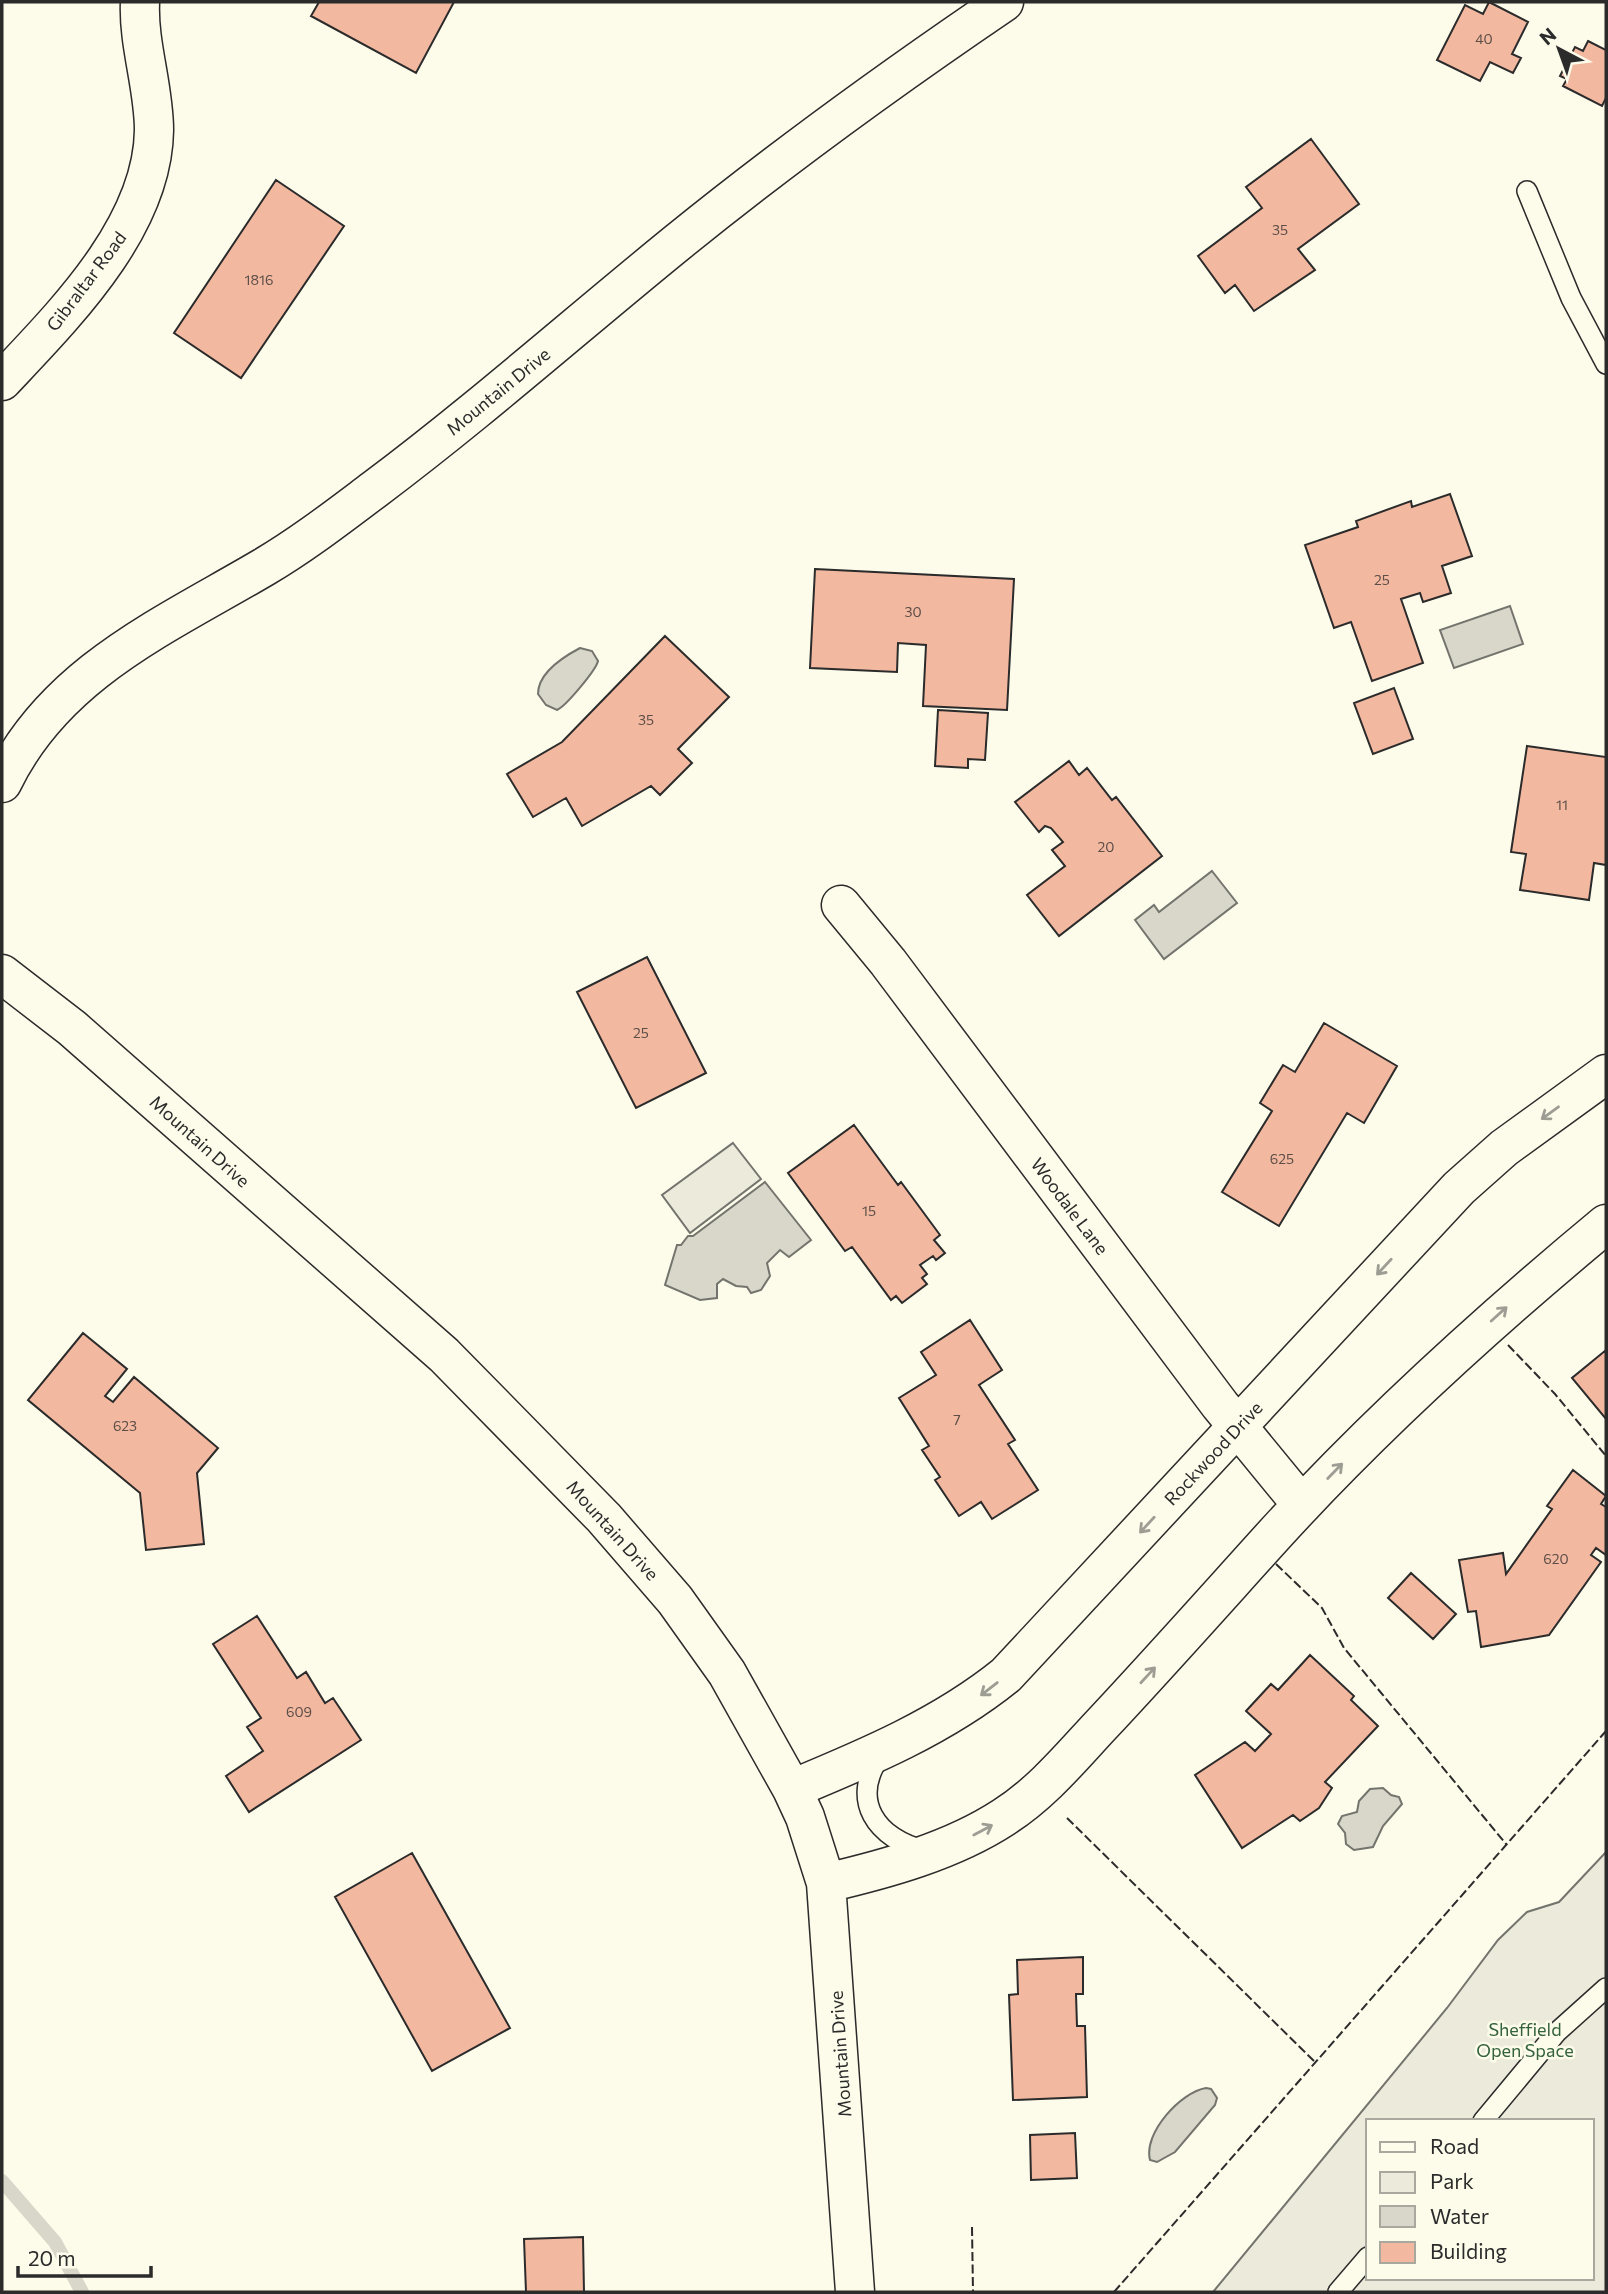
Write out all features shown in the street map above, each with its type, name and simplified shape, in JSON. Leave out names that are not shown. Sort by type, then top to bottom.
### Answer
[{"type":"street","name":"Gibraltar Road","points":[[2,381],[60,320],[123,233],[145,188],[154,130],[139,16],[141,2]]},
{"type":"street","name":"Mountain Drive","points":[[2,783],[33,731],[78,682],[160,625],[265,566],[363,497],[478,409],[679,241],[806,141],[1004,2]]},
{"type":"street","name":"Woodale Lane","points":[[841,905],[888,962],[1239,1428],[1302,1505]]},
{"type":"street","name":"Mountain Drive","points":[[2,974],[72,1028],[444,1354],[526,1435],[604,1518],[701,1635],[727,1673],[792,1789],[805,1817],[826,1883],[855,2292]]},
{"type":"street","name":"Rockwood Drive","points":[[792,1789],[886,1749],[975,1700],[1006,1675],[1460,1188],[1504,1148],[1606,1074]]},
{"type":"street","points":[[826,1883],[931,1852],[982,1831],[1030,1799],[1302,1505],[1427,1379],[1514,1300],[1606,1224]]},
{"type":"lane","points":[[1527,191],[1571,298],[1606,364]]},
{"type":"lane","points":[[886,1749],[875,1764],[866,1787],[872,1816],[888,1834],[917,1849],[931,1852]]},
{"type":"lane","points":[[1485,2119],[1557,2032],[1606,1988]]},
{"type":"lane","points":[[1338,2292],[1366,2260]]},
{"type":"green space","points":[[733,1143],[761,1179],[690,1233],[662,1195]]},
{"type":"green space","name":"Sheffield Open Space","points":[[1606,1852],[1606,2292],[1213,2292],[1447,2008],[1498,1940],[1527,1912],[1559,1902]]},
{"type":"water","points":[[1510,606],[1523,644],[1454,668],[1440,630]]},
{"type":"water","points":[[580,648],[592,651],[598,661],[596,666],[561,707],[557,710],[546,705],[538,694],[542,679],[559,661]]},
{"type":"water","points":[[1212,871],[1237,903],[1164,959],[1135,920],[1154,905],[1159,912]]},
{"type":"water","points":[[765,1182],[811,1240],[789,1257],[780,1250],[767,1263],[770,1276],[761,1290],[751,1293],[747,1287],[736,1286],[723,1279],[717,1284],[717,1298],[700,1300],[665,1285],[677,1245],[681,1245],[688,1236],[693,1236]]},
{"type":"water","points":[[1383,1788],[1391,1795],[1399,1797],[1402,1804],[1383,1826],[1373,1847],[1354,1850],[1346,1844],[1345,1833],[1338,1824],[1342,1816],[1357,1812],[1359,1801],[1370,1789]]},
{"type":"water","points":[[1206,2088],[1211,2089],[1217,2098],[1215,2105],[1175,2152],[1157,2162],[1150,2160],[1152,2138],[1166,2115],[1186,2097]]},
{"type":"building","points":[[319,2],[454,2],[416,73],[311,16]]},
{"type":"building","points":[[1489,2],[1528,22],[1512,54],[1521,58],[1513,73],[1490,62],[1480,81],[1437,60],[1465,5],[1483,14]]},
{"type":"building","points":[[1588,41],[1606,50],[1606,98],[1602,106],[1563,86],[1567,79],[1560,76],[1575,47],[1583,51]]},
{"type":"building","points":[[1311,139],[1359,204],[1298,249],[1315,270],[1254,311],[1235,285],[1225,293],[1198,256],[1262,208],[1246,187]]},
{"type":"building","points":[[276,180],[344,226],[241,378],[174,333]]},
{"type":"building","points":[[1450,494],[1472,556],[1442,566],[1451,593],[1423,602],[1420,593],[1401,599],[1423,663],[1372,681],[1351,622],[1334,628],[1305,545],[1358,527],[1356,521],[1411,501],[1412,507]]},
{"type":"building","points":[[815,569],[1014,579],[1007,710],[923,706],[926,645],[898,643],[897,672],[810,668]]},
{"type":"building","points":[[665,636],[729,697],[678,749],[692,763],[660,795],[651,786],[582,826],[566,798],[533,817],[507,774],[562,742]]},
{"type":"building","points":[[1394,688],[1413,739],[1373,754],[1354,703]]},
{"type":"building","points":[[938,710],[988,713],[985,760],[968,759],[968,768],[935,766]]},
{"type":"building","points":[[1527,746],[1606,757],[1606,865],[1594,863],[1589,900],[1520,890],[1526,854],[1511,852]]},
{"type":"building","points":[[1069,761],[1079,775],[1087,768],[1112,800],[1116,797],[1162,856],[1059,936],[1027,895],[1065,866],[1052,850],[1063,842],[1051,828],[1045,826],[1039,832],[1015,802]]},
{"type":"building","points":[[647,957],[706,1073],[636,1108],[577,992]]},
{"type":"building","points":[[1324,1023],[1397,1066],[1364,1123],[1347,1113],[1279,1226],[1222,1192],[1272,1111],[1260,1103],[1283,1065],[1295,1072]]},
{"type":"building","points":[[854,1125],[898,1185],[901,1182],[940,1235],[934,1240],[945,1253],[936,1260],[933,1256],[920,1265],[927,1274],[922,1278],[927,1284],[902,1303],[896,1296],[891,1300],[852,1247],[845,1251],[788,1173]]},
{"type":"building","points":[[970,1320],[1002,1370],[979,1385],[1015,1440],[1008,1444],[1038,1490],[992,1519],[981,1502],[959,1516],[935,1480],[940,1477],[922,1450],[929,1446],[899,1398],[936,1375],[921,1352]]},
{"type":"building","points":[[83,1333],[127,1369],[105,1396],[113,1402],[134,1377],[218,1448],[197,1473],[204,1544],[146,1550],[140,1493],[28,1400]]},
{"type":"building","points":[[1606,1350],[1606,1419],[1572,1378]]},
{"type":"building","points":[[1573,1470],[1606,1496],[1601,1504],[1606,1507],[1606,1555],[1596,1548],[1591,1555],[1601,1562],[1549,1635],[1481,1647],[1476,1611],[1468,1612],[1459,1560],[1503,1553],[1506,1574],[1552,1509],[1547,1506]]},
{"type":"building","points":[[1411,1573],[1456,1614],[1433,1639],[1388,1598]]},
{"type":"building","points":[[257,1616],[297,1678],[306,1672],[325,1703],[333,1698],[361,1740],[249,1812],[226,1776],[263,1751],[247,1727],[261,1718],[213,1644]]},
{"type":"building","points":[[1310,1655],[1354,1696],[1351,1700],[1378,1726],[1325,1782],[1332,1788],[1319,1808],[1300,1821],[1293,1815],[1242,1848],[1195,1775],[1245,1742],[1255,1751],[1271,1734],[1246,1711],[1271,1684],[1278,1690]]},
{"type":"building","points":[[412,1853],[510,2028],[432,2071],[335,1897]]},
{"type":"building","points":[[1083,1957],[1083,1994],[1076,1994],[1077,2026],[1085,2026],[1087,2097],[1013,2100],[1009,1995],[1018,1994],[1017,1960]]},
{"type":"building","points":[[1075,2133],[1077,2178],[1031,2180],[1030,2135]]},
{"type":"building","points":[[583,2237],[584,2292],[526,2292],[524,2239]]},
{"type":"waterway","points":[[2,2181],[55,2242],[82,2292]]},
{"type":"fence","points":[[1508,1345],[1555,1394],[1606,1456]]},
{"type":"fence","points":[[1276,1564],[1322,1608],[1344,1648],[1506,1844]]},
{"type":"fence","points":[[1114,2292],[1606,1731]]},
{"type":"fence","points":[[1067,1818],[1315,2062]]},
{"type":"fence","points":[[972,2227],[973,2292]]}]
